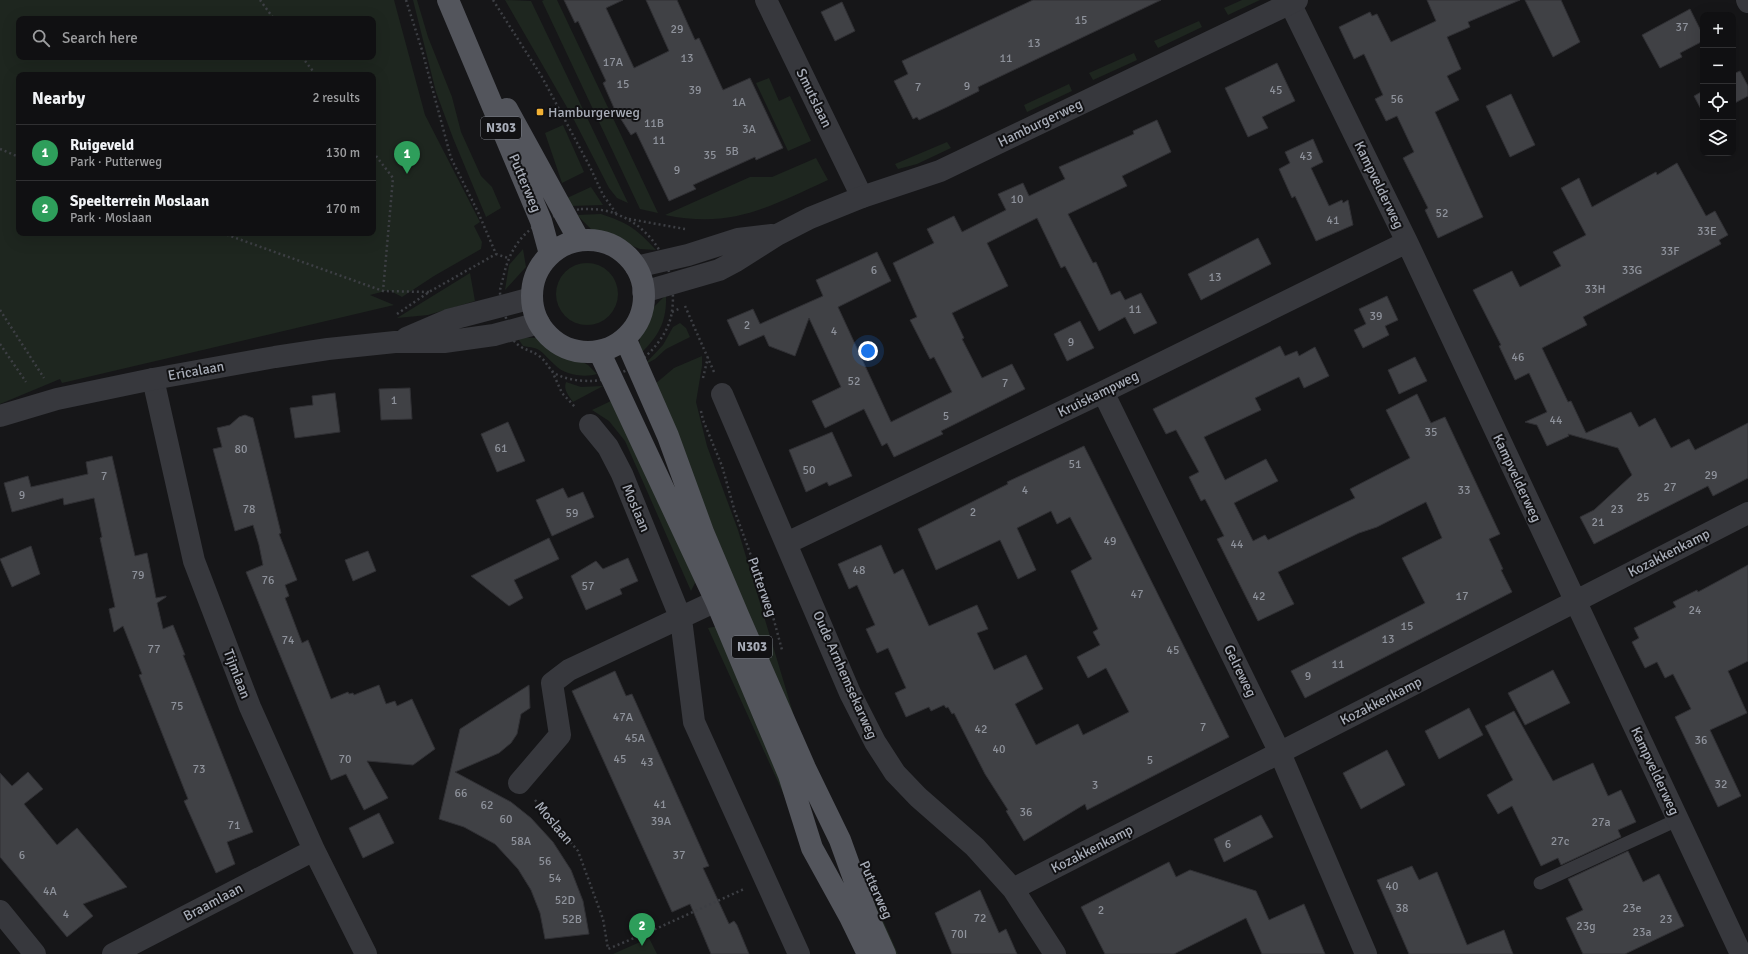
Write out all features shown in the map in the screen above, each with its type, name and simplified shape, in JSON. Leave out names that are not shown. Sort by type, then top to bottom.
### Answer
[{"type":"main road","name":"Putterweg","points":[[449,1],[579,240]]},
{"type":"main road","name":"Putterweg","points":[[449,1],[541,222],[550,254]]},
{"type":"main road","points":[[579,240],[595,240],[611,245],[624,253],[636,267],[642,282],[642,311],[635,326],[625,338],[613,346],[599,351],[579,351],[559,344],[548,336],[538,323],[532,298],[533,282],[539,267],[550,254],[563,245],[579,240]]},
{"type":"main road","name":"Putterweg","points":[[625,338],[668,436],[703,532],[735,608],[805,768],[840,840],[866,912],[885,954]]},
{"type":"main road","name":"N303","points":[[599,351],[716,601],[789,775],[812,848],[850,917],[868,954]]},
{"type":"street","name":"Smutslaan","points":[[766,0],[862,197]]},
{"type":"street","name":"Hamburgerweg","points":[[643,292],[719,270],[736,261],[777,234],[810,218],[862,197],[940,171],[1293,2]]},
{"type":"street","name":"Kampvelderweg","points":[[1293,2],[1740,954]]},
{"type":"street","name":"Hamburgerweg","points":[[636,267],[673,259],[738,239],[777,234]]},
{"type":"street","name":"Kruiskampweg","points":[[787,543],[1102,392],[1407,242]]},
{"type":"street","name":"Ericalaan","points":[[395,342],[448,320],[532,298]]},
{"type":"street","name":"Ericalaan","points":[[0,416],[49,401],[153,379],[328,349],[395,342],[444,342],[494,335],[538,323]]},
{"type":"street","name":"Tijmlaan","points":[[153,379],[194,561],[250,707],[314,850],[366,954]]},
{"type":"street","name":"Gelreweg","points":[[1102,392],[1280,753],[1366,954]]},
{"type":"street","name":"Oude Arnhemsekarweg","points":[[722,394],[850,693],[875,742],[895,773],[918,797],[974,847],[1013,889],[1056,954]]},
{"type":"street","name":"Moslaan","points":[[584,417],[608,447],[622,474],[681,619],[694,722],[799,954]]},
{"type":"street","name":"Kozakkenkamp","points":[[1013,889],[1748,513]]},
{"type":"street","points":[[519,783],[560,735],[552,683],[569,670],[681,619],[716,601]]},
{"type":"street","name":"Braamlaan","points":[[113,954],[314,850]]},
{"type":"street","points":[[0,911],[35,954]]},
{"type":"lane","points":[[1540,883],[1678,820]]},
{"type":"path","points":[[260,0],[272,16]]},
{"type":"path","points":[[406,0],[451,158],[478,212],[496,254]]},
{"type":"path","points":[[493,0],[542,77],[604,195],[616,214]]},
{"type":"path","points":[[304,60],[314,72]]},
{"type":"path","points":[[0,149],[16,156]]},
{"type":"path","points":[[376,156],[393,178],[383,290]]},
{"type":"path","points":[[230,236],[383,290],[429,292],[496,254],[508,258]]},
{"type":"path","points":[[672,312],[685,306],[708,357],[703,379]]},
{"type":"path","points":[[0,310],[49,401]]},
{"type":"path","points":[[1,347],[49,401]]},
{"type":"path","points":[[521,349],[539,356],[552,371],[562,394],[584,417]]},
{"type":"path","name":"Putterweg","points":[[700,408],[703,420],[722,466],[735,512],[772,613],[782,651]]},
{"type":"path","name":"Moslaan","points":[[519,783],[578,851],[604,919],[608,949],[651,932],[766,879]]},
{"type":"shaded area","points":[[0,0],[394,0],[425,115],[480,222],[474,226],[482,242],[481,249],[434,276],[402,297],[389,290],[370,295],[394,305],[62,383],[60,379],[0,404]]},
{"type":"shaded area","points":[[413,0],[417,0],[428,37],[452,97],[461,132],[481,176],[492,187],[501,208],[486,217],[453,138],[436,92]]},
{"type":"shaded area","points":[[505,0],[531,1],[628,203],[617,198],[609,188],[572,116]]},
{"type":"shaded area","points":[[557,0],[658,213],[640,209],[542,1]]},
{"type":"shaded area","points":[[1242,0],[1260,0],[1228,15],[1224,8]]},
{"type":"shaded area","points":[[1199,21],[1202,27],[1158,48],[1154,41]]},
{"type":"shaded area","points":[[1134,53],[1137,60],[1093,80],[1089,73]]},
{"type":"shaded area","points":[[769,78],[779,101],[790,96],[811,141],[788,151],[756,83]]},
{"type":"shaded area","points":[[1069,84],[1072,91],[1027,112],[1024,105]]},
{"type":"shaded area","points":[[563,125],[584,172],[562,183],[545,133]]},
{"type":"shaded area","points":[[947,142],[951,148],[917,164],[898,169],[895,164]]},
{"type":"shaded area","points":[[816,158],[828,180],[768,207],[731,217],[711,219],[689,219],[665,215],[750,177],[772,177]]},
{"type":"shaded area","points":[[591,187],[603,205],[571,206],[567,198]]},
{"type":"shaded area","points":[[601,214],[618,220],[632,228],[656,250],[640,249],[592,230],[577,215]]},
{"type":"shaded area","points":[[523,249],[526,267],[505,290],[509,265]]},
{"type":"shaded area","points":[[587,263],[599,265],[609,272],[616,282],[618,294],[616,306],[609,316],[599,323],[587,325],[575,323],[565,316],[558,306],[556,294],[558,282],[565,272],[575,265]]},
{"type":"shaded area","points":[[470,273],[475,301],[428,315],[397,318]]},
{"type":"shaded area","points":[[666,295],[665,313],[660,328],[652,341],[640,354],[640,335],[644,321],[653,308]]},
{"type":"shaded area","points":[[680,323],[686,328],[690,337],[666,349],[655,359],[644,365],[663,345],[673,327]]},
{"type":"shaded area","points":[[517,337],[537,338],[545,341],[588,365],[597,374],[581,376],[564,371],[539,350],[523,346]]},
{"type":"shaded area","points":[[702,356],[702,366],[696,402],[707,446],[738,530],[794,716],[790,719],[655,384],[674,368]]},
{"type":"shaded area","points":[[566,382],[581,387],[603,386],[573,402],[566,390]]},
{"type":"shaded area","points":[[613,400],[698,577],[691,591],[625,441],[609,421],[592,410]]},
{"type":"shaded area","points":[[719,626],[777,765],[789,806],[708,628]]},
{"type":"shaded area","points":[[869,889],[898,954],[891,954]]},
{"type":"shaded area","points":[[649,938],[657,954],[613,954]]},
{"type":"building","points":[[564,0],[623,0],[606,8],[634,68],[669,51],[646,0],[677,0],[695,40],[699,38],[723,90],[750,78],[783,148],[756,160],[755,157],[693,185],[696,189],[669,201],[636,132],[631,135],[614,108],[603,83],[606,81],[578,21],[575,23]]},
{"type":"building","points":[[1033,0],[1161,0],[978,87],[979,91],[947,107],[919,120],[917,117],[913,119],[894,81],[908,74],[902,61]]},
{"type":"building","points":[[1427,0],[1520,0],[1468,22],[1470,27],[1447,37],[1461,69],[1447,76],[1459,100],[1435,112],[1483,217],[1438,238],[1425,210],[1428,208],[1403,158],[1414,152],[1397,116],[1386,121],[1375,99],[1383,95],[1364,54],[1354,59],[1339,27],[1370,12],[1372,16],[1377,14],[1391,42],[1436,21]]},
{"type":"building","points":[[1525,0],[1561,0],[1580,42],[1553,57]]},
{"type":"building","points":[[842,2],[855,31],[835,41],[821,12]]},
{"type":"building","points":[[1690,9],[1700,29],[1700,43],[1680,53],[1682,57],[1660,68],[1642,35]]},
{"type":"building","points":[[1277,63],[1295,101],[1262,117],[1268,128],[1248,137],[1225,88]]},
{"type":"building","points":[[1740,71],[1748,86],[1748,96],[1736,102],[1736,84],[1736,73]]},
{"type":"building","points":[[1700,93],[1700,107],[1694,96]]},
{"type":"building","points":[[1511,94],[1535,145],[1510,157],[1486,106]]},
{"type":"building","points":[[1157,120],[1171,152],[1122,176],[1127,186],[1068,214],[1093,263],[1096,262],[1111,295],[1120,291],[1125,300],[1141,293],[1157,323],[1134,334],[1125,317],[1099,331],[1065,266],[1061,268],[1037,218],[987,243],[1008,286],[952,313],[964,338],[962,339],[982,378],[1012,364],[1025,389],[941,431],[943,434],[894,457],[887,443],[882,446],[864,409],[825,428],[812,401],[841,387],[809,318],[795,356],[769,346],[764,335],[739,346],[727,320],[753,309],[760,324],[823,296],[816,280],[877,252],[891,281],[838,307],[891,422],[952,392],[934,357],[930,359],[910,320],[917,317],[893,263],[934,243],[927,229],[954,216],[962,232],[1006,210],[998,194],[1023,183],[1029,196],[1065,179],[1059,167],[1134,134],[1133,131]]},
{"type":"building","points":[[1313,139],[1323,162],[1311,168],[1329,206],[1342,200],[1343,203],[1348,200],[1353,225],[1316,241],[1295,196],[1292,198],[1279,169],[1290,163],[1285,152]]},
{"type":"building","points":[[1677,163],[1706,216],[1715,211],[1728,235],[1719,240],[1721,244],[1583,317],[1587,325],[1542,348],[1568,402],[1571,401],[1586,433],[1631,412],[1639,427],[1655,418],[1671,448],[1689,439],[1695,450],[1748,423],[1748,478],[1713,496],[1708,486],[1594,544],[1580,517],[1594,510],[1632,475],[1618,448],[1568,434],[1569,436],[1547,446],[1537,425],[1525,422],[1547,412],[1529,373],[1515,380],[1499,346],[1501,345],[1473,290],[1512,271],[1520,287],[1561,266],[1553,252],[1586,235],[1561,188],[1579,178],[1592,207],[1656,172],[1657,175]]},
{"type":"building","points":[[1258,238],[1271,264],[1201,300],[1188,274]]},
{"type":"building","points":[[1387,296],[1398,320],[1385,326],[1389,335],[1363,348],[1354,330],[1366,324],[1359,309]]},
{"type":"building","points":[[1080,321],[1094,348],[1067,361],[1054,334]]},
{"type":"building","points":[[1280,346],[1285,356],[1297,351],[1299,356],[1315,347],[1329,376],[1304,388],[1299,377],[1255,398],[1261,410],[1204,437],[1225,480],[1266,459],[1278,481],[1234,503],[1253,541],[1265,535],[1268,540],[1355,498],[1350,489],[1410,458],[1386,410],[1417,394],[1431,423],[1445,417],[1500,534],[1489,539],[1503,569],[1501,570],[1512,592],[1305,698],[1291,671],[1425,603],[1402,558],[1442,538],[1426,502],[1377,527],[1359,533],[1278,572],[1294,604],[1258,621],[1217,539],[1224,536],[1205,499],[1201,501],[1189,477],[1199,472],[1176,430],[1166,434],[1153,409]]},
{"type":"building","points":[[1415,357],[1427,381],[1399,394],[1388,370]]},
{"type":"building","points":[[410,388],[412,419],[381,420],[379,389]]},
{"type":"building","points":[[335,393],[340,432],[295,438],[290,408],[313,405],[312,396]]},
{"type":"building","points":[[245,415],[253,418],[281,533],[279,534],[297,580],[285,585],[289,596],[285,598],[302,643],[308,640],[331,699],[348,692],[349,694],[353,693],[354,695],[379,685],[386,704],[395,701],[397,706],[412,699],[435,749],[413,765],[367,761],[388,798],[364,810],[346,774],[331,780],[246,572],[263,565],[259,545],[253,525],[235,531],[213,449],[222,447],[217,428],[230,425],[239,417]]},
{"type":"building","points":[[508,422],[525,461],[497,472],[481,434]]},
{"type":"building","points":[[832,432],[852,476],[829,486],[827,482],[806,492],[789,450]]},
{"type":"building","points":[[1084,446],[1229,737],[1087,810],[1085,804],[1024,841],[1006,811],[1008,810],[985,774],[954,713],[952,714],[948,707],[946,708],[944,705],[931,711],[929,707],[906,717],[895,693],[906,688],[888,648],[877,653],[866,629],[875,625],[857,585],[849,589],[838,564],[881,545],[894,574],[903,569],[929,626],[977,605],[988,629],[977,633],[994,670],[1026,655],[1043,689],[1015,704],[1036,745],[1078,724],[1083,735],[1129,712],[1106,668],[1088,678],[1077,657],[1100,645],[1093,632],[1098,629],[1071,571],[1092,559],[1070,517],[1057,524],[1051,511],[1017,528],[1036,570],[1018,579],[1000,540],[936,570],[918,529],[1008,484],[1007,482]]},
{"type":"building","points":[[112,456],[135,556],[147,553],[156,598],[166,596],[157,603],[163,629],[173,625],[185,655],[183,655],[253,832],[227,842],[235,864],[216,873],[184,801],[188,799],[139,675],[142,674],[123,626],[114,632],[109,609],[115,607],[100,538],[102,537],[94,498],[64,505],[63,498],[12,512],[4,483],[28,476],[31,487],[88,474],[86,462]]},
{"type":"building","points":[[563,488],[568,498],[583,492],[594,517],[552,536],[536,500]]},
{"type":"building","points":[[549,538],[559,559],[514,580],[523,598],[509,606],[471,576]]},
{"type":"building","points":[[31,546],[40,574],[12,587],[0,559]]},
{"type":"building","points":[[368,551],[376,571],[353,581],[345,560]]},
{"type":"building","points":[[628,558],[638,581],[620,589],[622,594],[586,610],[571,576],[596,561],[603,569]]},
{"type":"building","points":[[1748,565],[1748,661],[1728,671],[1747,713],[1710,730],[1741,796],[1718,807],[1675,717],[1691,709],[1673,674],[1665,678],[1657,662],[1645,668],[1632,642],[1639,638],[1634,628],[1676,607],[1673,602],[1697,590],[1698,592]]},
{"type":"building","points":[[1553,670],[1570,703],[1525,725],[1508,693]]},
{"type":"building","points":[[615,671],[626,696],[632,694],[709,866],[703,868],[729,924],[734,921],[737,925],[749,954],[711,954],[690,904],[672,912],[572,691]]},
{"type":"building","points":[[529,685],[530,708],[521,714],[517,734],[511,743],[499,753],[455,772],[511,802],[531,818],[553,842],[571,870],[583,901],[589,934],[545,939],[540,913],[531,890],[518,869],[495,844],[464,827],[439,819],[460,729]]},
{"type":"building","points":[[1469,708],[1483,735],[1439,759],[1425,731]]},
{"type":"building","points":[[1514,711],[1553,781],[1593,763],[1608,796],[1621,790],[1636,822],[1618,830],[1621,837],[1561,865],[1558,858],[1541,866],[1512,806],[1498,814],[1487,795],[1513,780],[1485,726]]},
{"type":"building","points":[[1387,750],[1405,785],[1361,809],[1343,773]]},
{"type":"building","points":[[28,772],[43,789],[24,804],[57,845],[77,828],[127,887],[83,904],[93,916],[67,937],[0,857],[0,773],[12,786]]},
{"type":"building","points":[[379,813],[394,843],[363,858],[349,828]]},
{"type":"building","points":[[1261,815],[1273,837],[1224,862],[1214,839]]},
{"type":"building","points":[[1628,851],[1643,882],[1659,874],[1684,926],[1625,954],[1583,954],[1566,918],[1583,910],[1568,879]]},
{"type":"building","points":[[1169,862],[1176,877],[1190,870],[1256,891],[1269,920],[1304,904],[1325,954],[1262,954],[1246,918],[1174,954],[1105,954],[1081,907]]},
{"type":"building","points":[[1412,866],[1419,880],[1437,872],[1467,945],[1504,930],[1513,954],[1409,954],[1377,880]]},
{"type":"building","points":[[980,890],[999,933],[1006,929],[1017,954],[952,954],[935,913]]},
{"type":"place","name":"Hamburgerweg","points":[[540,112]]},
{"type":"place","name":"Ruigeveld","points":[[407,174]]},
{"type":"place","name":"Speelterrein Moslaan","points":[[642,946]]}]
